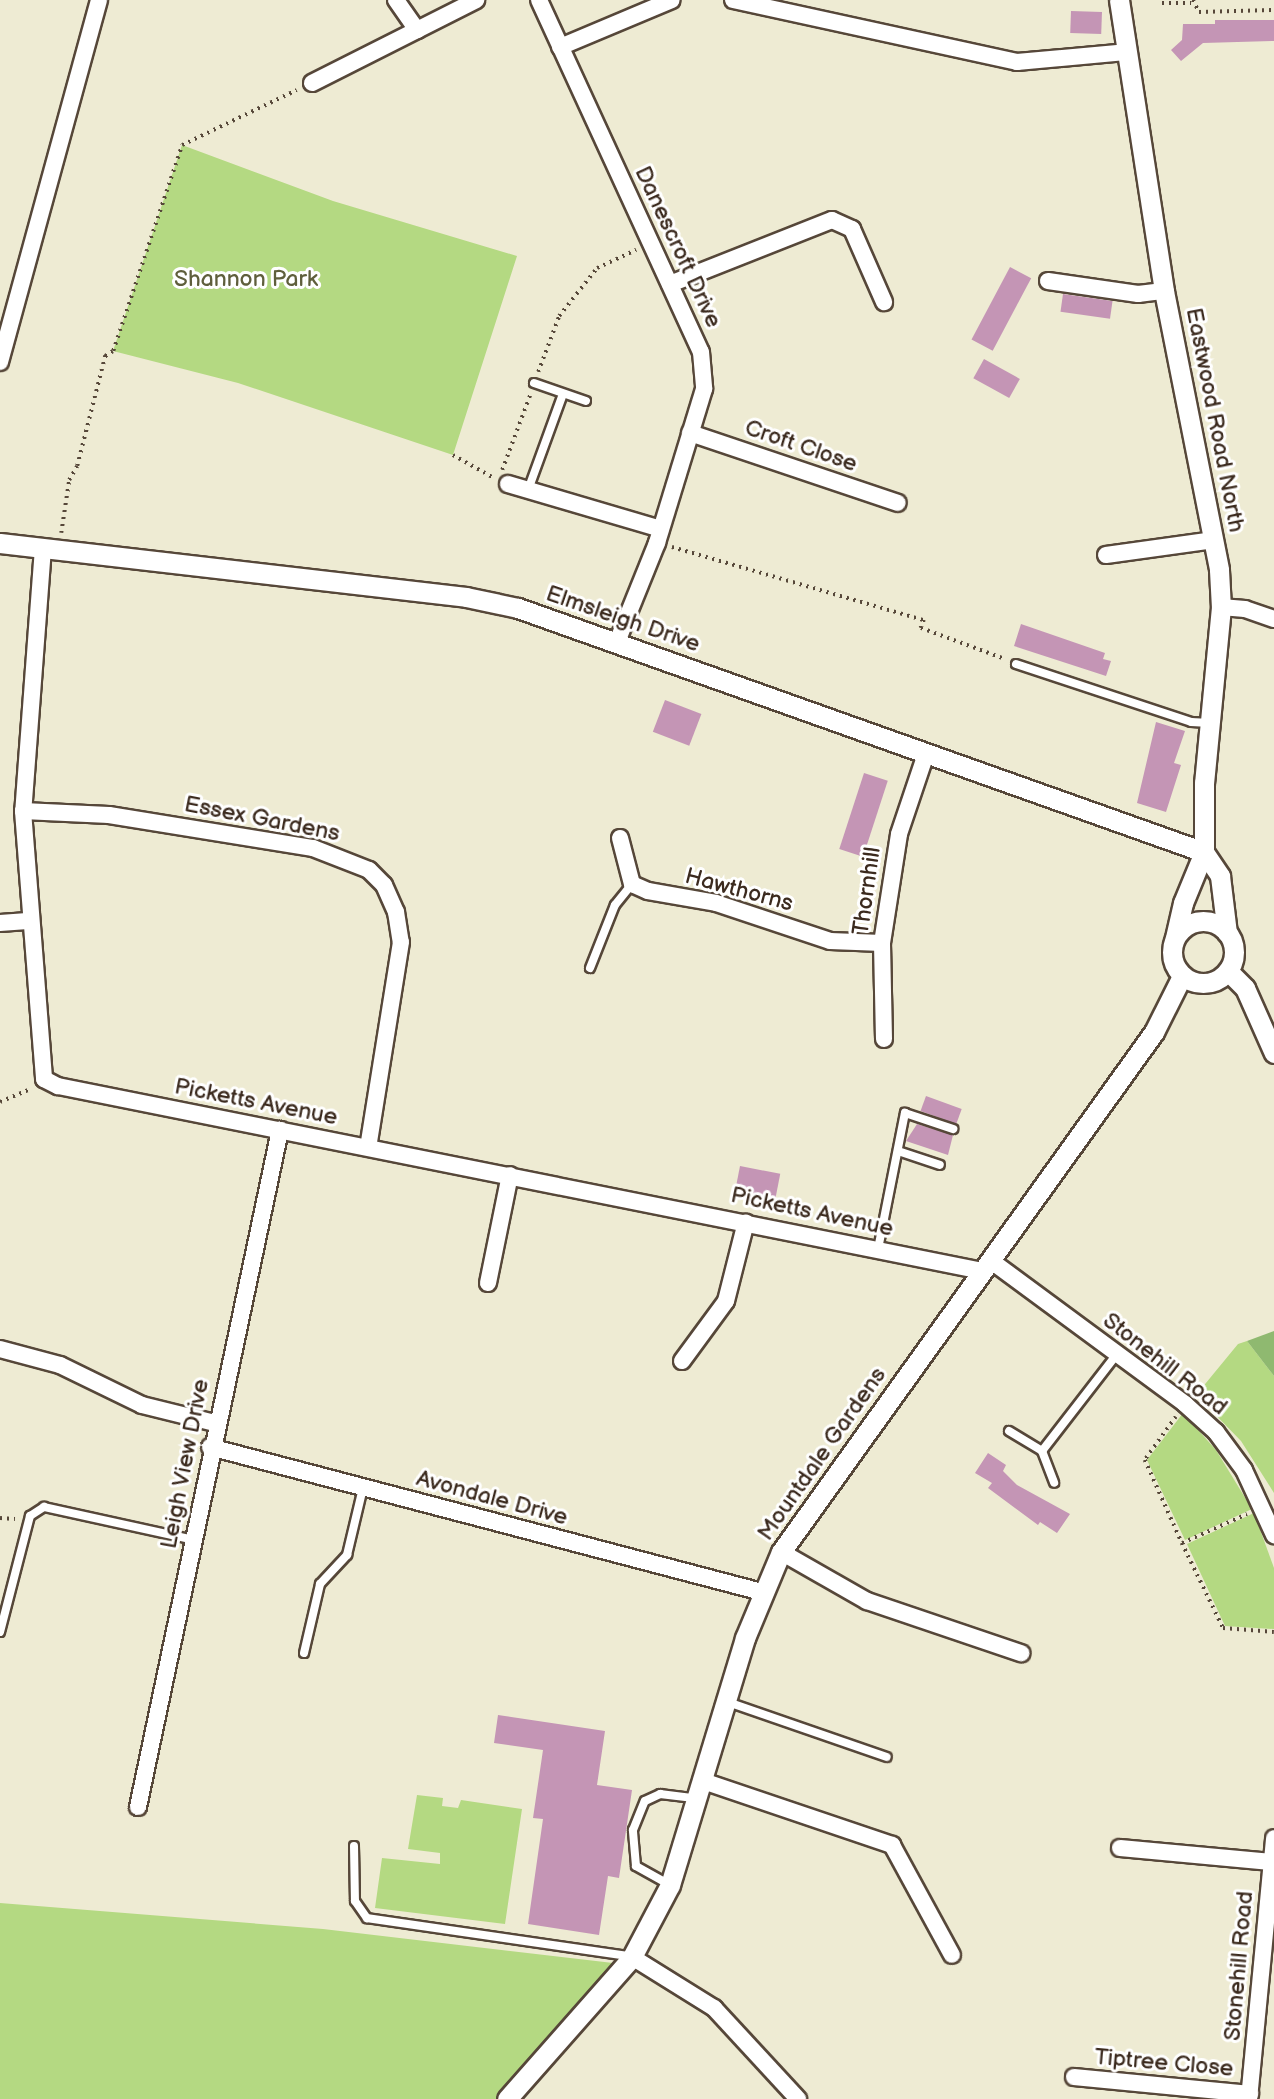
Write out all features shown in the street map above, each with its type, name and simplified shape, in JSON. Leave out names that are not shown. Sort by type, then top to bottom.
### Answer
[{"type":"street","points":[[0,362],[99,0]]},
{"type":"street","points":[[396,0],[417,30]]},
{"type":"street","points":[[312,83],[476,0]]},
{"type":"street","name":"Danescroft Drive","points":[[539,0],[702,352],[704,389],[659,536],[617,642]]},
{"type":"street","points":[[560,47],[672,0]]},
{"type":"street","points":[[733,0],[1017,62],[1126,52]]},
{"type":"street","name":"Eastwood Road North","points":[[1119,0],[1164,291],[1214,540],[1221,607],[1213,723],[1204,783],[1204,852],[1183,902],[1175,937]]},
{"type":"street","points":[[670,284],[832,220],[852,229],[884,302]]},
{"type":"street","points":[[1048,281],[1138,294],[1164,291]]},
{"type":"street","name":"Croft Close","points":[[690,433],[898,503]]},
{"type":"street","points":[[508,484],[659,536]]},
{"type":"street","points":[[1106,555],[1214,540]]},
{"type":"street","name":"Elmsleigh Drive","points":[[0,543],[466,597],[518,608],[1204,852]]},
{"type":"street","points":[[44,1079],[23,811],[51,548]]},
{"type":"street","points":[[1221,607],[1245,609],[1274,619]]},
{"type":"street","name":"Thornhill","points":[[884,1039],[882,943],[898,834],[926,754]]},
{"type":"street","name":"Essex Gardens","points":[[23,811],[109,815],[313,848],[369,870],[384,885],[397,912],[401,942],[368,1147]]},
{"type":"street","points":[[620,838],[632,884]]},
{"type":"street","name":"Eastwood Road North","points":[[1204,852],[1220,876],[1227,933]]},
{"type":"street","name":"Hawthorns","points":[[632,884],[716,903],[830,940],[882,943]]},
{"type":"street","points":[[0,923],[31,921]]},
{"type":"street","points":[[1200,921],[1227,933],[1234,952],[1228,971],[1211,983],[1190,981],[1182,975],[1172,957],[1175,937],[1200,921]]},
{"type":"street","points":[[1228,971],[1245,988],[1274,1053]]},
{"type":"street","name":"Mountdale Gardens","points":[[507,2099],[632,1957],[670,1885],[701,1790],[725,1701],[762,1592],[781,1552],[1154,1032],[1182,975]]},
{"type":"street","name":"Picketts Avenue","points":[[44,1079],[58,1086],[878,1249],[986,1265]]},
{"type":"street","name":"Leigh View Drive","points":[[138,1807],[194,1540],[215,1423],[281,1130]]},
{"type":"street","points":[[488,1283],[510,1175]]},
{"type":"street","points":[[682,1361],[726,1301],[746,1222]]},
{"type":"street","name":"Stonehill Road","points":[[986,1265],[1117,1353],[1185,1404],[1223,1441],[1263,1507],[1274,1535]]},
{"type":"street","points":[[0,1349],[60,1365],[142,1405],[215,1423]]},
{"type":"street","name":"Avondale Drive","points":[[210,1447],[762,1592]]},
{"type":"street","points":[[781,1552],[867,1601],[1021,1653]]},
{"type":"street","points":[[701,1790],[892,1845],[952,1955]]},
{"type":"street","name":"Stonehill Road","points":[[1250,2096],[1274,1838]]},
{"type":"street","points":[[1120,1848],[1272,1862]]},
{"type":"street","points":[[632,1957],[714,2008],[798,2099]]},
{"type":"street","name":"Tiptree Close","points":[[1074,2077],[1250,2096]]},
{"type":"lane","points":[[534,383],[586,401]]},
{"type":"lane","points":[[528,490],[563,394]]},
{"type":"lane","points":[[1016,664],[1191,722],[1213,723]]},
{"type":"lane","points":[[590,968],[615,905],[632,884]]},
{"type":"lane","points":[[878,1249],[905,1113],[953,1129]]},
{"type":"lane","points":[[898,1151],[940,1165]]},
{"type":"lane","points":[[1042,1451],[1117,1353]]},
{"type":"lane","points":[[1009,1431],[1042,1451],[1054,1483]]},
{"type":"lane","points":[[304,1653],[320,1584],[347,1555],[363,1488]]},
{"type":"lane","points":[[0,1632],[30,1516],[44,1507],[194,1540]]},
{"type":"lane","points":[[725,1701],[887,1757]]},
{"type":"lane","points":[[670,1885],[636,1866],[633,1830],[645,1801],[660,1794],[701,1790]]},
{"type":"lane","points":[[354,1846],[355,1902],[367,1918],[632,1957]]},
{"type":"path","points":[[1162,3],[1192,1],[1199,12],[1274,10]]},
{"type":"path","points":[[51,548],[69,480],[77,466],[105,356],[113,351],[182,145],[312,83]]},
{"type":"path","points":[[453,455],[498,480],[559,316],[597,268],[651,243]]},
{"type":"path","points":[[659,536],[924,620],[921,628],[1016,664]]},
{"type":"path","points":[[0,1102],[26,1093],[44,1079]]},
{"type":"path","points":[[1185,1404],[1145,1460],[1223,1628],[1274,1632]]},
{"type":"path","points":[[1182,1544],[1263,1507]]},
{"type":"green space","name":"Shannon Park","points":[[182,145],[333,201],[517,256],[453,455],[238,383],[113,351]]},
{"type":"green space","points":[[1274,1331],[1274,1376],[1247,1341]]},
{"type":"green space","points":[[1247,1341],[1274,1376],[1274,1493],[1241,1441],[1207,1406],[1201,1389],[1238,1344]]},
{"type":"green space","points":[[1183,1413],[1216,1450],[1252,1509],[1185,1540],[1147,1460]]},
{"type":"green space","points":[[1254,1513],[1274,1568],[1274,1629],[1225,1626],[1187,1544]]},
{"type":"green space","points":[[417,1795],[443,1798],[442,1806],[458,1808],[461,1800],[522,1809],[505,1924],[375,1908],[382,1858],[440,1864],[440,1853],[408,1849]]},
{"type":"green space","points":[[0,1903],[323,1929],[613,1963],[505,2099],[0,2099]]},
{"type":"building","points":[[1071,11],[1102,12],[1101,34],[1070,33]]},
{"type":"building","points":[[1215,20],[1274,20],[1274,41],[1203,43],[1181,61],[1171,50],[1182,40],[1183,24],[1215,24]]},
{"type":"building","points":[[1010,267],[1031,278],[993,351],[972,339]]},
{"type":"building","points":[[1063,294],[1113,301],[1110,319],[1060,312]]},
{"type":"building","points":[[984,359],[1020,379],[1009,398],[973,378]]},
{"type":"building","points":[[1021,624],[1105,653],[1103,659],[1111,661],[1106,676],[1014,646]]},
{"type":"building","points":[[665,700],[701,714],[689,746],[653,732]]},
{"type":"building","points":[[1156,722],[1185,731],[1174,763],[1181,765],[1166,812],[1137,803]]},
{"type":"building","points":[[864,773],[888,781],[863,857],[839,849]]},
{"type":"building","points":[[926,1096],[962,1109],[956,1124],[921,1111]]},
{"type":"building","points":[[917,1124],[953,1135],[948,1155],[906,1141]]},
{"type":"building","points":[[740,1166],[780,1174],[775,1198],[735,1191]]},
{"type":"building","points":[[988,1453],[1006,1465],[1003,1471],[1017,1485],[1070,1514],[1057,1533],[1040,1522],[1038,1525],[988,1488],[992,1483],[975,1473]]},
{"type":"building","points":[[498,1715],[605,1731],[597,1785],[632,1790],[619,1878],[608,1876],[599,1935],[528,1924],[543,1819],[533,1818],[543,1750],[494,1743]]}]
